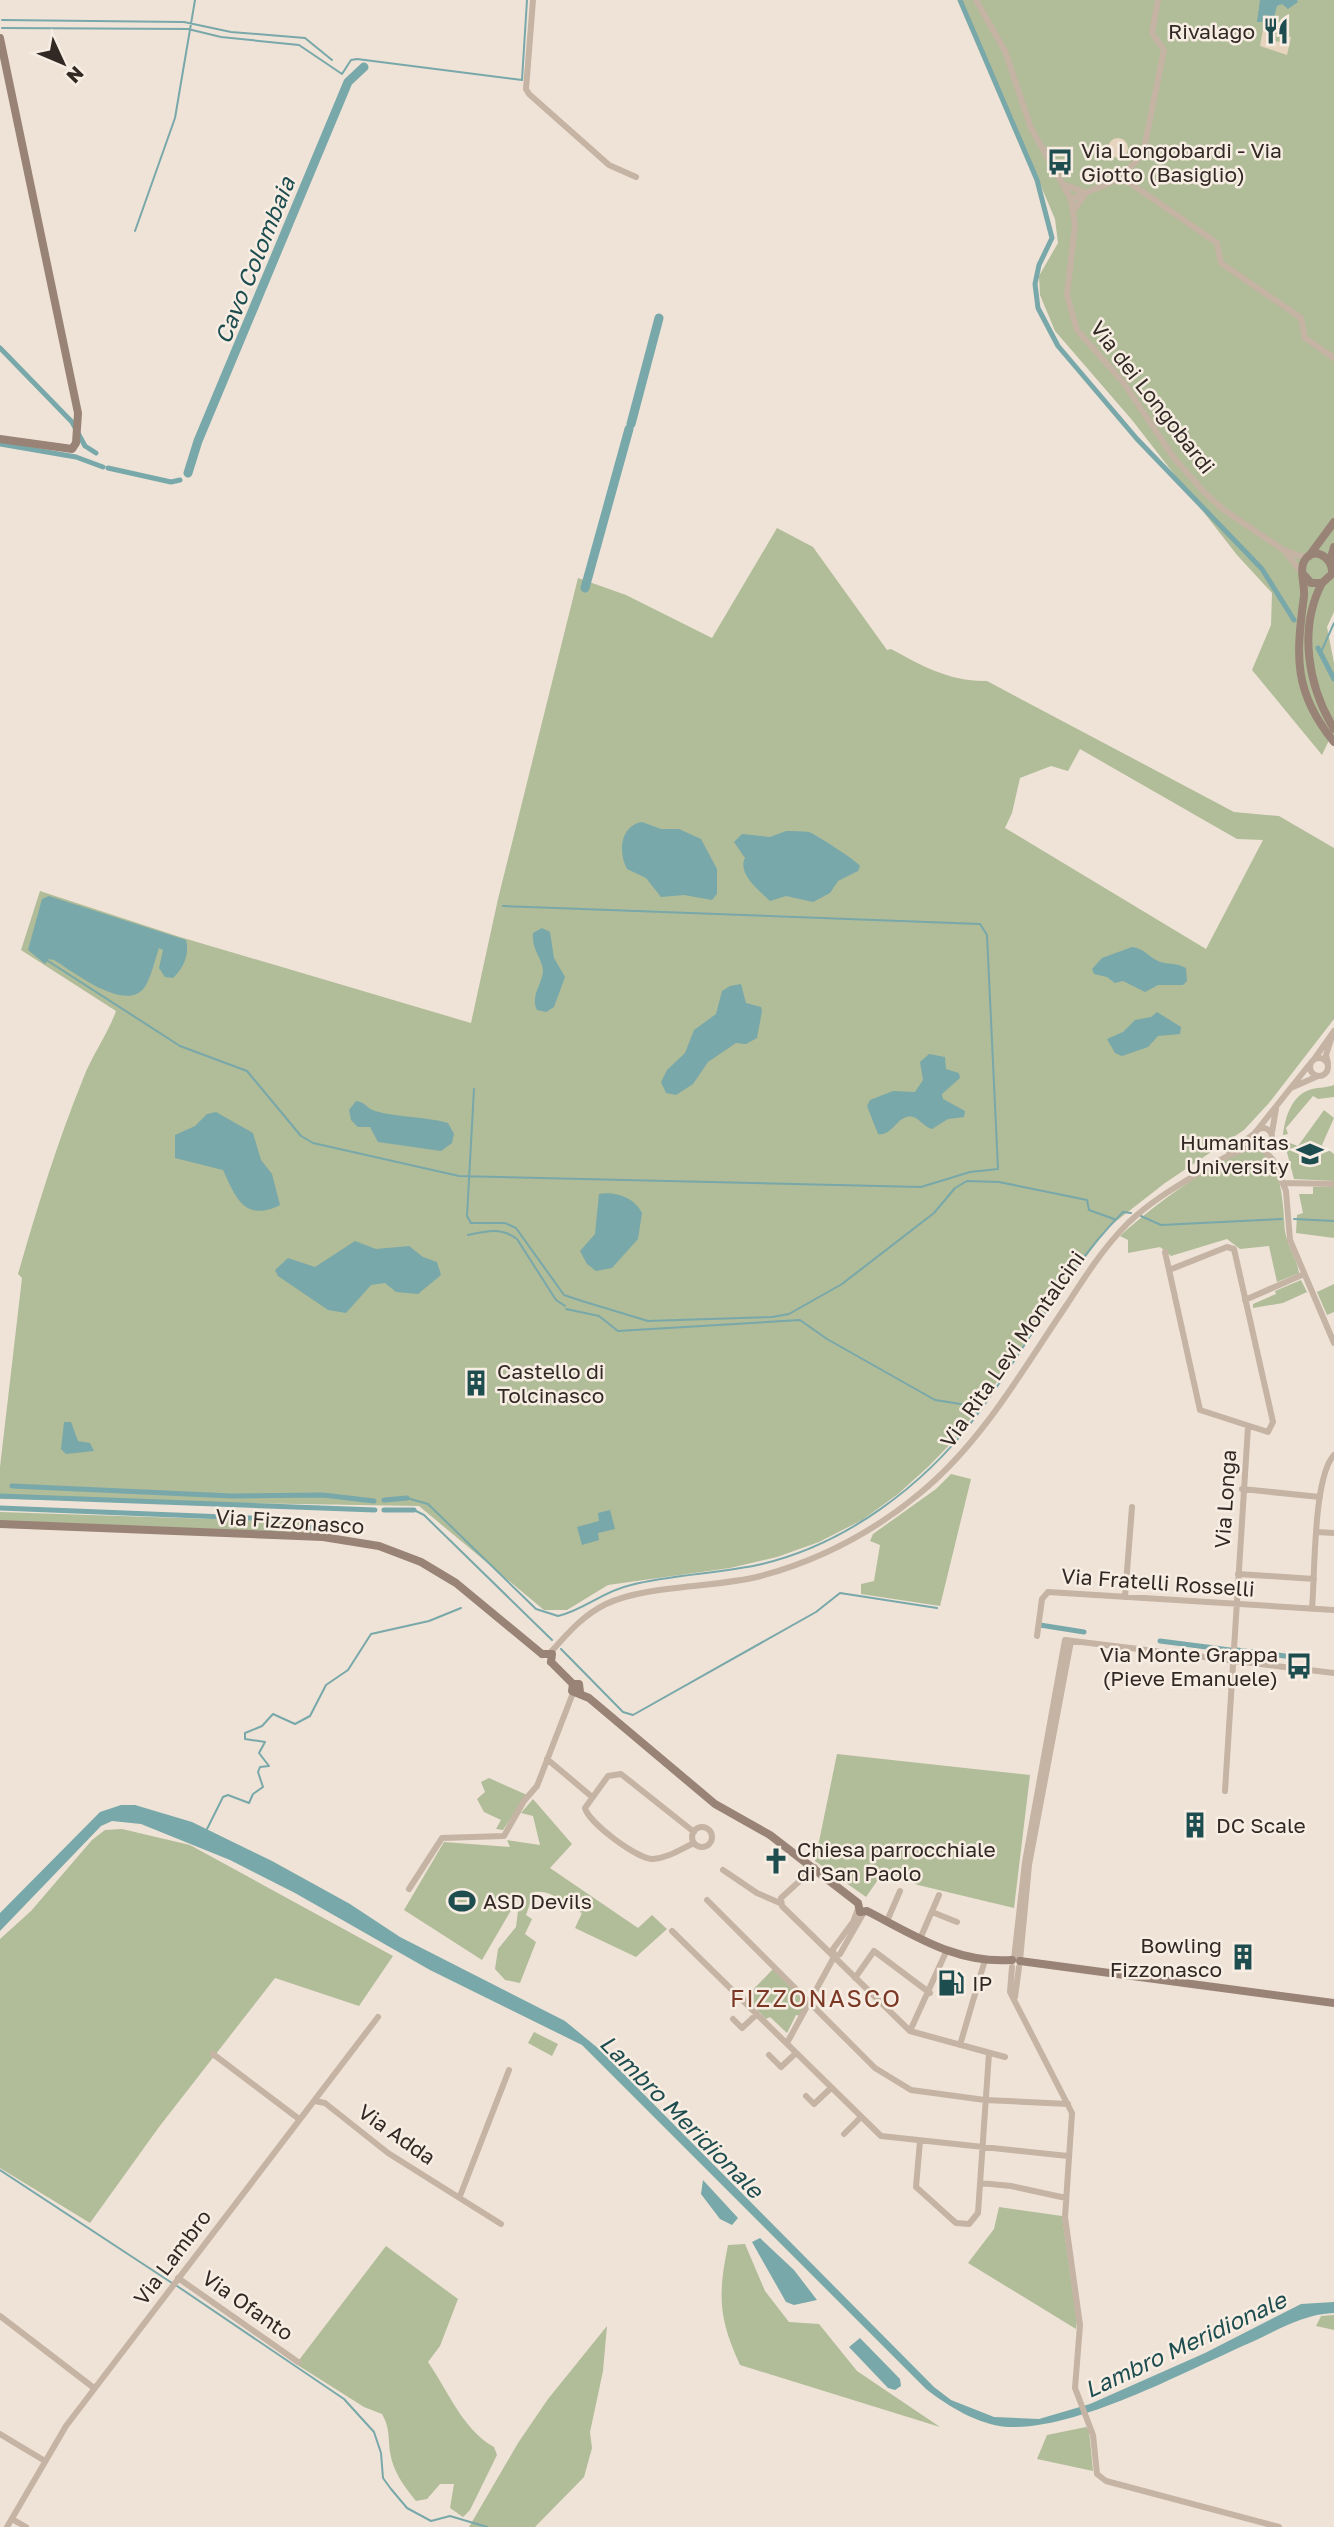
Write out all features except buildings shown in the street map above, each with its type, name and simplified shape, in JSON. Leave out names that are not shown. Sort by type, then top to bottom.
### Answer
[{"type":"main road","points":[[0,38],[78,414],[75,447],[67,450],[0,439]]},
{"type":"main road","points":[[1334,522],[1303,564],[1304,590],[1297,649],[1299,668],[1311,706],[1334,742]]},
{"type":"main road","points":[[1334,547],[1332,574],[1322,583],[1313,606],[1309,658],[1320,703],[1334,729]]},
{"type":"main road","points":[[1309,556],[1323,555],[1331,561]]},
{"type":"main road","points":[[1303,574],[1311,583],[1322,583]]},
{"type":"main road","name":"Via Fizzonasco","points":[[0,1524],[323,1537],[379,1546],[421,1562],[456,1583],[550,1654],[575,1689],[715,1804],[770,1835],[815,1867],[862,1909],[946,1952],[985,1960],[1334,2003]]},
{"type":"street","points":[[533,0],[526,89],[609,165],[636,177]]},
{"type":"street","name":"Via dei Longobardi","points":[[976,0],[1004,51],[1031,128],[1071,198],[1074,210],[1066,281],[1068,306],[1077,330],[1123,382],[1174,458],[1194,481],[1224,510],[1282,549],[1299,556],[1309,556]]},
{"type":"street","points":[[1071,198],[1119,179],[1130,170],[1147,145],[1164,50],[1152,33],[1158,0]]},
{"type":"street","points":[[1130,170],[1130,183]]},
{"type":"street","points":[[1119,179],[1130,183],[1217,243],[1221,263],[1301,318],[1305,338],[1334,358]]},
{"type":"street","points":[[1065,184],[1086,193]]},
{"type":"street","points":[[1074,210],[1086,193]]},
{"type":"street","name":"Via dei Longobardi","points":[[1282,549],[1303,574]]},
{"type":"street","name":"Via Rita Levi Montalcini","points":[[550,1654],[585,1617],[613,1601],[634,1595],[722,1584],[788,1568],[848,1542],[892,1515],[935,1481],[983,1428],[1098,1258],[1127,1224],[1163,1194],[1222,1158],[1256,1131],[1334,1031]]},
{"type":"street","name":"Via Rita Levi Montalcini","points":[[1289,1090],[1306,1079],[1326,1073],[1326,1055],[1334,1031]]},
{"type":"street","points":[[1315,1058],[1324,1059],[1328,1063]]},
{"type":"street","points":[[1310,1065],[1312,1074],[1318,1076]]},
{"type":"street","points":[[1326,1073],[1334,1078]]},
{"type":"street","name":"Via Rita Levi Montalcini","points":[[1222,1158],[1271,1142],[1276,1107]]},
{"type":"street","points":[[1272,1133],[1267,1129],[1256,1131],[1259,1145],[1273,1160]]},
{"type":"street","points":[[1271,1142],[1273,1160],[1289,1201],[1290,1240],[1334,1343]]},
{"type":"street","points":[[1283,1184],[1334,1184]]},
{"type":"street","points":[[1165,1252],[1200,1410],[1268,1432],[1273,1422],[1232,1247],[1169,1270]]},
{"type":"street","points":[[1245,1300],[1304,1274]]},
{"type":"street","name":"Via Longa","points":[[1225,1791],[1248,1427]]},
{"type":"street","points":[[1312,1609],[1320,1497],[1328,1461],[1334,1455]]},
{"type":"street","points":[[1242,1489],[1320,1497]]},
{"type":"street","points":[[1125,1597],[1132,1507]]},
{"type":"street","points":[[1317,1532],[1334,1533]]},
{"type":"street","points":[[1238,1574],[1314,1579]]},
{"type":"street","name":"Via Fratelli Rosselli","points":[[1037,1636],[1045,1593],[1334,1610]]},
{"type":"street","points":[[1279,2527],[1102,2479],[1097,2474],[1096,2448],[1075,2388],[1080,2325],[1066,2227],[1072,2119],[1068,2104],[1010,1987],[1016,1963],[1043,1773],[1068,1641],[1334,1673]]},
{"type":"street","points":[[409,1889],[442,1838],[504,1836],[524,1801],[537,1786],[575,1689]]},
{"type":"street","points":[[547,1759],[591,1796]]},
{"type":"street","points":[[694,1832],[621,1774],[608,1776],[591,1796],[585,1808],[587,1815],[639,1856],[663,1857],[694,1843]]},
{"type":"street","points":[[694,1832],[704,1827],[712,1835],[707,1846],[700,1847],[694,1843]]},
{"type":"street","points":[[694,1832],[694,1843]]},
{"type":"street","points":[[780,1903],[781,1898],[815,1867]]},
{"type":"street","points":[[723,1870],[757,1893],[780,1903],[910,2031],[1005,2057]]},
{"type":"street","points":[[887,1921],[900,1891]]},
{"type":"street","points":[[920,1939],[939,1895]]},
{"type":"street","points":[[707,1900],[875,2068],[911,2090],[985,2100],[1068,2104]]},
{"type":"street","points":[[787,2043],[834,1957],[833,1949],[862,1909]]},
{"type":"street","points":[[932,1912],[957,1922]]},
{"type":"street","points":[[672,1931],[881,2136],[1068,2156]]},
{"type":"street","points":[[855,1978],[874,1951],[930,1993]]},
{"type":"street","points":[[910,2031],[930,1993],[946,1952]]},
{"type":"street","points":[[960,2045],[985,1960]]},
{"type":"street","points":[[733,2019],[742,2028],[757,2014]]},
{"type":"street","name":"Via Lambro","points":[[7,2527],[45,2461],[94,2388],[378,2017]]},
{"type":"street","points":[[769,2055],[781,2067],[796,2053]]},
{"type":"street","points":[[920,2141],[916,2188],[956,2223],[970,2224],[976,2217],[980,2183],[989,2053]]},
{"type":"street","points":[[213,2054],[299,2119]]},
{"type":"street","points":[[460,2196],[509,2070]]},
{"type":"street","points":[[806,2096],[814,2104],[831,2088]]},
{"type":"street","name":"Via Adda","points":[[315,2101],[325,2103],[388,2153],[501,2224]]},
{"type":"street","points":[[844,2134],[860,2118]]},
{"type":"street","points":[[980,2183],[1011,2186],[1066,2198]]},
{"type":"street","name":"Via Ofanto","points":[[177,2279],[298,2361]]},
{"type":"street","points":[[0,2316],[94,2388]]},
{"type":"street","points":[[0,2434],[45,2461]]},
{"type":"street","points":[[12,2519],[26,2527]]},
{"type":"green space","points":[[962,0],[1334,0],[1334,612],[1327,627],[1334,663],[1334,739],[1331,736],[1322,755],[1252,670],[1271,625],[1272,593],[1237,555],[1132,420],[1055,331],[1040,295],[1039,276],[1058,243],[1055,219]]},
{"type":"green space","points":[[777,528],[813,547],[887,650],[891,649],[949,676],[987,681],[1234,812],[1279,816],[1334,848],[1334,1019],[1269,1103],[1244,1130],[1165,1183],[1106,1229],[959,1435],[929,1466],[898,1494],[862,1520],[819,1542],[777,1557],[730,1568],[608,1585],[567,1610],[544,1610],[419,1506],[0,1499],[0,1467],[22,1278],[18,1274],[74,1103],[116,1011],[21,950],[40,891],[180,937],[471,1023],[498,899],[578,578],[626,595],[712,638]],"holes":[[[1080,749],[1237,839],[1263,840],[1206,949],[1005,828],[1012,813],[1020,778],[1051,766],[1068,771]]]},
{"type":"green space","points":[[1334,1085],[1334,1097],[1318,1099],[1313,1096],[1286,1128],[1288,1134],[1283,1135],[1288,1114],[1299,1096],[1312,1089]]},
{"type":"green space","points":[[1324,1110],[1334,1118],[1322,1145],[1334,1154],[1334,1181],[1294,1179],[1284,1141],[1298,1146]]},
{"type":"green space","points":[[1254,1148],[1264,1153],[1276,1171],[1282,1196],[1286,1236],[1299,1273],[1277,1282],[1269,1246],[1240,1249],[1227,1239],[1171,1256],[1160,1247],[1128,1253],[1128,1240],[1120,1236],[1133,1225],[1202,1173]]},
{"type":"green space","points":[[1313,1187],[1334,1187],[1334,1238],[1296,1233],[1297,1215],[1303,1213],[1299,1194],[1313,1194]]},
{"type":"green space","points":[[1301,1280],[1307,1292],[1283,1303],[1253,1308],[1253,1304],[1276,1294],[1275,1291]]},
{"type":"green space","points":[[1334,1284],[1334,1312],[1327,1315],[1317,1292]]},
{"type":"green space","points":[[951,1474],[971,1479],[940,1606],[861,1594],[861,1584],[874,1581],[880,1545],[870,1541],[873,1534],[936,1489]]},
{"type":"green space","points":[[0,1512],[298,1522],[314,1533],[0,1521]]},
{"type":"green space","points":[[837,1754],[1030,1775],[1014,1908],[918,1885],[884,1871],[866,1897],[815,1861]]},
{"type":"green space","points":[[489,1778],[527,1795],[503,1830],[496,1829],[501,1820],[484,1812],[477,1799],[485,1792],[481,1782]]},
{"type":"green space","points":[[533,1799],[572,1844],[550,1868],[638,1928],[652,1915],[667,1929],[636,1957],[575,1928],[582,1913],[553,1895],[534,1892],[526,1915],[532,1919],[525,1934],[536,1942],[520,1983],[505,1980],[495,1969],[498,1949],[516,1927],[520,1895],[482,1960],[404,1910],[444,1842],[510,1847],[507,1840],[540,1845],[533,1816],[521,1813]]},
{"type":"green space","points":[[122,1829],[190,1845],[393,1956],[359,2006],[275,1978],[159,2127],[90,2223],[0,2168],[0,1939],[31,1911],[92,1840],[105,1830]]},
{"type":"green space","points":[[773,1969],[806,2002],[800,2016],[796,2015],[787,2033],[770,2017],[766,2019],[745,1998]]},
{"type":"green space","points":[[534,2032],[558,2044],[552,2056],[528,2043]]},
{"type":"green space","points":[[999,2207],[1062,2216],[1076,2329],[968,2263],[994,2229]]},
{"type":"green space","points":[[745,2244],[765,2291],[789,2322],[819,2324],[857,2371],[940,2427],[740,2365],[727,2333],[722,2292],[728,2245]]},
{"type":"green space","points":[[386,2246],[458,2299],[440,2346],[428,2362],[465,2420],[494,2447],[497,2455],[470,2510],[463,2517],[450,2508],[454,2484],[440,2484],[427,2499],[416,2501],[394,2466],[388,2428],[382,2414],[364,2407],[296,2364]]},
{"type":"green space","points":[[1334,2315],[1334,2330],[1316,2326],[1321,2316]]},
{"type":"green space","points":[[607,2326],[603,2371],[590,2432],[592,2448],[584,2477],[535,2527],[469,2527],[518,2443],[548,2399]]},
{"type":"green space","points":[[1086,2427],[1089,2430],[1093,2471],[1037,2459],[1047,2435]]},
{"type":"shaded area","points":[[1263,29],[1266,30],[1267,39],[1280,42],[1282,35],[1291,37],[1287,55],[1260,46]]},
{"type":"shaded area","points":[[1118,138],[1125,141],[1128,148],[1125,155],[1118,158],[1111,155],[1108,148],[1111,141]]},
{"type":"water","points":[[1260,0],[1298,2],[1288,9],[1282,4],[1277,6],[1274,17],[1264,15],[1262,22],[1257,22]]},
{"type":"water","points":[[642,822],[661,829],[679,829],[701,839],[717,869],[717,894],[712,900],[684,895],[661,897],[646,878],[627,869],[622,855],[625,834],[635,824]]},
{"type":"water","points":[[786,831],[813,834],[857,863],[860,866],[858,871],[838,881],[830,893],[813,902],[786,896],[770,901],[746,876],[743,864],[745,858],[734,842],[742,834],[770,837]]},
{"type":"water","points":[[49,896],[186,940],[187,951],[183,966],[173,978],[165,977],[159,968],[163,950],[159,948],[146,985],[138,993],[127,996],[101,989],[54,960],[49,959],[45,964],[28,950],[42,899]]},
{"type":"water","points":[[542,928],[550,932],[554,958],[565,977],[554,1007],[546,1012],[537,1010],[535,1005],[543,971],[533,933]]},
{"type":"water","points":[[1132,947],[1161,962],[1186,968],[1187,981],[1183,985],[1158,985],[1145,992],[1123,981],[1115,983],[1107,977],[1094,974],[1092,969],[1102,958]]},
{"type":"water","points":[[741,984],[746,1003],[761,1007],[757,1038],[746,1044],[736,1043],[708,1062],[693,1084],[676,1095],[666,1093],[661,1082],[667,1070],[685,1053],[694,1030],[716,1014],[722,991]]},
{"type":"water","points":[[1157,1012],[1181,1027],[1180,1034],[1158,1036],[1148,1047],[1122,1056],[1115,1053],[1107,1039],[1123,1032],[1135,1020],[1151,1017]]},
{"type":"water","points":[[929,1054],[945,1057],[946,1069],[959,1073],[960,1078],[942,1094],[943,1099],[965,1111],[964,1117],[948,1119],[932,1129],[915,1118],[908,1117],[899,1121],[888,1132],[878,1134],[867,1106],[870,1100],[893,1091],[915,1092],[923,1080],[920,1062]]},
{"type":"water","points":[[356,1101],[384,1113],[448,1123],[454,1134],[452,1143],[441,1151],[378,1142],[370,1127],[358,1127],[351,1120],[349,1110]]},
{"type":"water","points":[[216,1112],[253,1133],[261,1160],[272,1174],[280,1205],[268,1210],[249,1209],[237,1197],[223,1170],[175,1158],[175,1135],[195,1126],[207,1114]]},
{"type":"water","points":[[599,1194],[624,1197],[635,1203],[642,1213],[638,1239],[612,1268],[596,1271],[587,1264],[580,1251],[595,1234]]},
{"type":"water","points":[[355,1241],[376,1249],[409,1246],[423,1257],[437,1262],[441,1275],[418,1294],[396,1292],[385,1283],[371,1285],[346,1313],[328,1310],[278,1276],[275,1270],[288,1258],[315,1267]]},
{"type":"water","points":[[64,1422],[71,1422],[78,1441],[90,1443],[94,1451],[66,1454],[61,1449]]},
{"type":"water","points":[[610,1510],[615,1529],[598,1533],[599,1540],[582,1545],[577,1527],[599,1521],[598,1513]]},
{"type":"water","points":[[121,1805],[135,1805],[192,1822],[272,1861],[350,1904],[400,1937],[565,2021],[599,2049],[934,2387],[951,2400],[994,2417],[1039,2419],[1090,2404],[1205,2353],[1301,2304],[1334,2302],[1334,2313],[1312,2316],[1292,2323],[1165,2382],[1067,2419],[1008,2427],[975,2419],[926,2389],[582,2045],[430,1970],[295,1893],[230,1860],[141,1824],[112,1821],[101,1826],[0,1931],[0,1913],[100,1812]]},
{"type":"water","points":[[703,2180],[738,2218],[732,2225],[720,2219],[701,2194]]},
{"type":"water","points":[[760,2238],[794,2270],[817,2300],[794,2305],[786,2302],[752,2242]]},
{"type":"water","points":[[860,2338],[900,2379],[901,2386],[895,2390],[888,2388],[849,2347]]},
{"type":"waterway","points":[[135,231],[175,118],[195,0]]},
{"type":"waterway","points":[[2,28],[188,29],[221,37],[299,45],[342,74],[351,60],[357,59],[522,80],[527,0]]},
{"type":"waterway","points":[[960,0],[1037,180],[1052,238],[1039,265],[1035,284],[1038,308],[1058,346],[1137,439],[1262,569],[1294,620]]},
{"type":"waterway","points":[[2,20],[184,22],[231,32],[305,38],[332,60]]},
{"type":"waterway","name":"Cavo Colombaia","points":[[188,473],[198,441],[348,82],[364,67]]},
{"type":"waterway","points":[[631,424],[659,318]]},
{"type":"waterway","points":[[0,348],[72,422],[85,446],[96,453]]},
{"type":"waterway","points":[[585,588],[629,429]]},
{"type":"waterway","points":[[0,444],[76,457],[103,467]]},
{"type":"waterway","points":[[108,468],[171,482],[180,480]]},
{"type":"waterway","points":[[1321,652],[1334,623]]},
{"type":"waterway","points":[[1318,648],[1334,679]]},
{"type":"waterway","points":[[48,961],[180,1046],[247,1071],[301,1136],[313,1143],[459,1176],[921,1187],[970,1172],[998,1169],[987,935],[980,924],[503,906]]},
{"type":"waterway","points":[[474,1089],[467,1216],[471,1223],[505,1223],[516,1228],[564,1295],[648,1321],[772,1317],[789,1314],[842,1284],[934,1213],[955,1188],[967,1181],[999,1182],[1087,1200],[1089,1210],[1114,1219]]},
{"type":"waterway","points":[[407,1498],[428,1504],[536,1609],[558,1616],[631,1585],[746,1567],[793,1555],[853,1527],[880,1509],[907,1489],[954,1444],[993,1393],[1063,1286],[1101,1235],[1123,1212],[1131,1213]]},
{"type":"waterway","points":[[1141,1216],[1161,1225],[1282,1219]]},
{"type":"waterway","points":[[1294,1219],[1334,1221]]},
{"type":"waterway","points":[[468,1235],[499,1231],[517,1239],[556,1300],[565,1306]]},
{"type":"waterway","points":[[566,1309],[599,1316],[618,1331],[800,1320],[827,1339],[935,1400],[967,1405],[977,1413]]},
{"type":"waterway","points":[[12,1486],[232,1496],[323,1495],[374,1501]]},
{"type":"waterway","points":[[0,1496],[375,1510]]},
{"type":"waterway","points":[[384,1500],[407,1498]]},
{"type":"waterway","points":[[0,1508],[299,1520],[315,1530]]},
{"type":"waterway","points":[[384,1510],[414,1510]]},
{"type":"waterway","points":[[414,1510],[424,1515],[552,1640]]},
{"type":"waterway","points":[[561,1649],[623,1712],[633,1715],[816,1612],[840,1593],[937,1608]]},
{"type":"waterway","points":[[207,1829],[223,1797],[228,1795],[249,1803],[253,1794],[263,1787],[258,1772],[260,1767],[269,1766],[259,1753],[265,1742],[245,1739],[245,1733],[262,1726],[273,1714],[295,1724],[310,1716],[326,1685],[348,1670],[371,1634],[429,1621],[461,1608]]},
{"type":"waterway","points":[[1040,1625],[1084,1632]]},
{"type":"waterway","points":[[1160,1641],[1230,1650]]},
{"type":"waterway","points":[[1237,1650],[1293,1657]]},
{"type":"waterway","points":[[0,2170],[172,2283]]},
{"type":"waterway","points":[[177,2286],[344,2399],[374,2432],[381,2453],[383,2478],[407,2508],[431,2521],[450,2516],[487,2527]]},
{"type":"place","name":"Rivalago","points":[[1276,31]]},
{"type":"place","name":"Via Longobardi - Via Giotto (Basiglio)","points":[[1060,162]]},
{"type":"place","name":"Humanitas University","points":[[1310,1154]]},
{"type":"place","name":"Castello di Tolcinasco","points":[[476,1383]]},
{"type":"place","name":"Via Monte Grappa (Pieve Emanuele)","points":[[1299,1666]]},
{"type":"place","name":"DC Scale","points":[[1195,1825]]},
{"type":"place","name":"Chiesa parrocchiale di San Paolo","points":[[776,1861]]},
{"type":"place","name":"ASD Devils","points":[[462,1901]]},
{"type":"place","name":"Bowling Fizzonasco","points":[[1243,1957]]},
{"type":"place","name":"IP","points":[[951,1983]]},
{"type":"district","name":"FIZZONASCO","points":[[816,1997]]},
{"type":"water label","name":"Lambro Meridionale","points":[[682,2116]]},
{"type":"water label","name":"Lambro Meridionale","points":[[1185,2344]]}]
